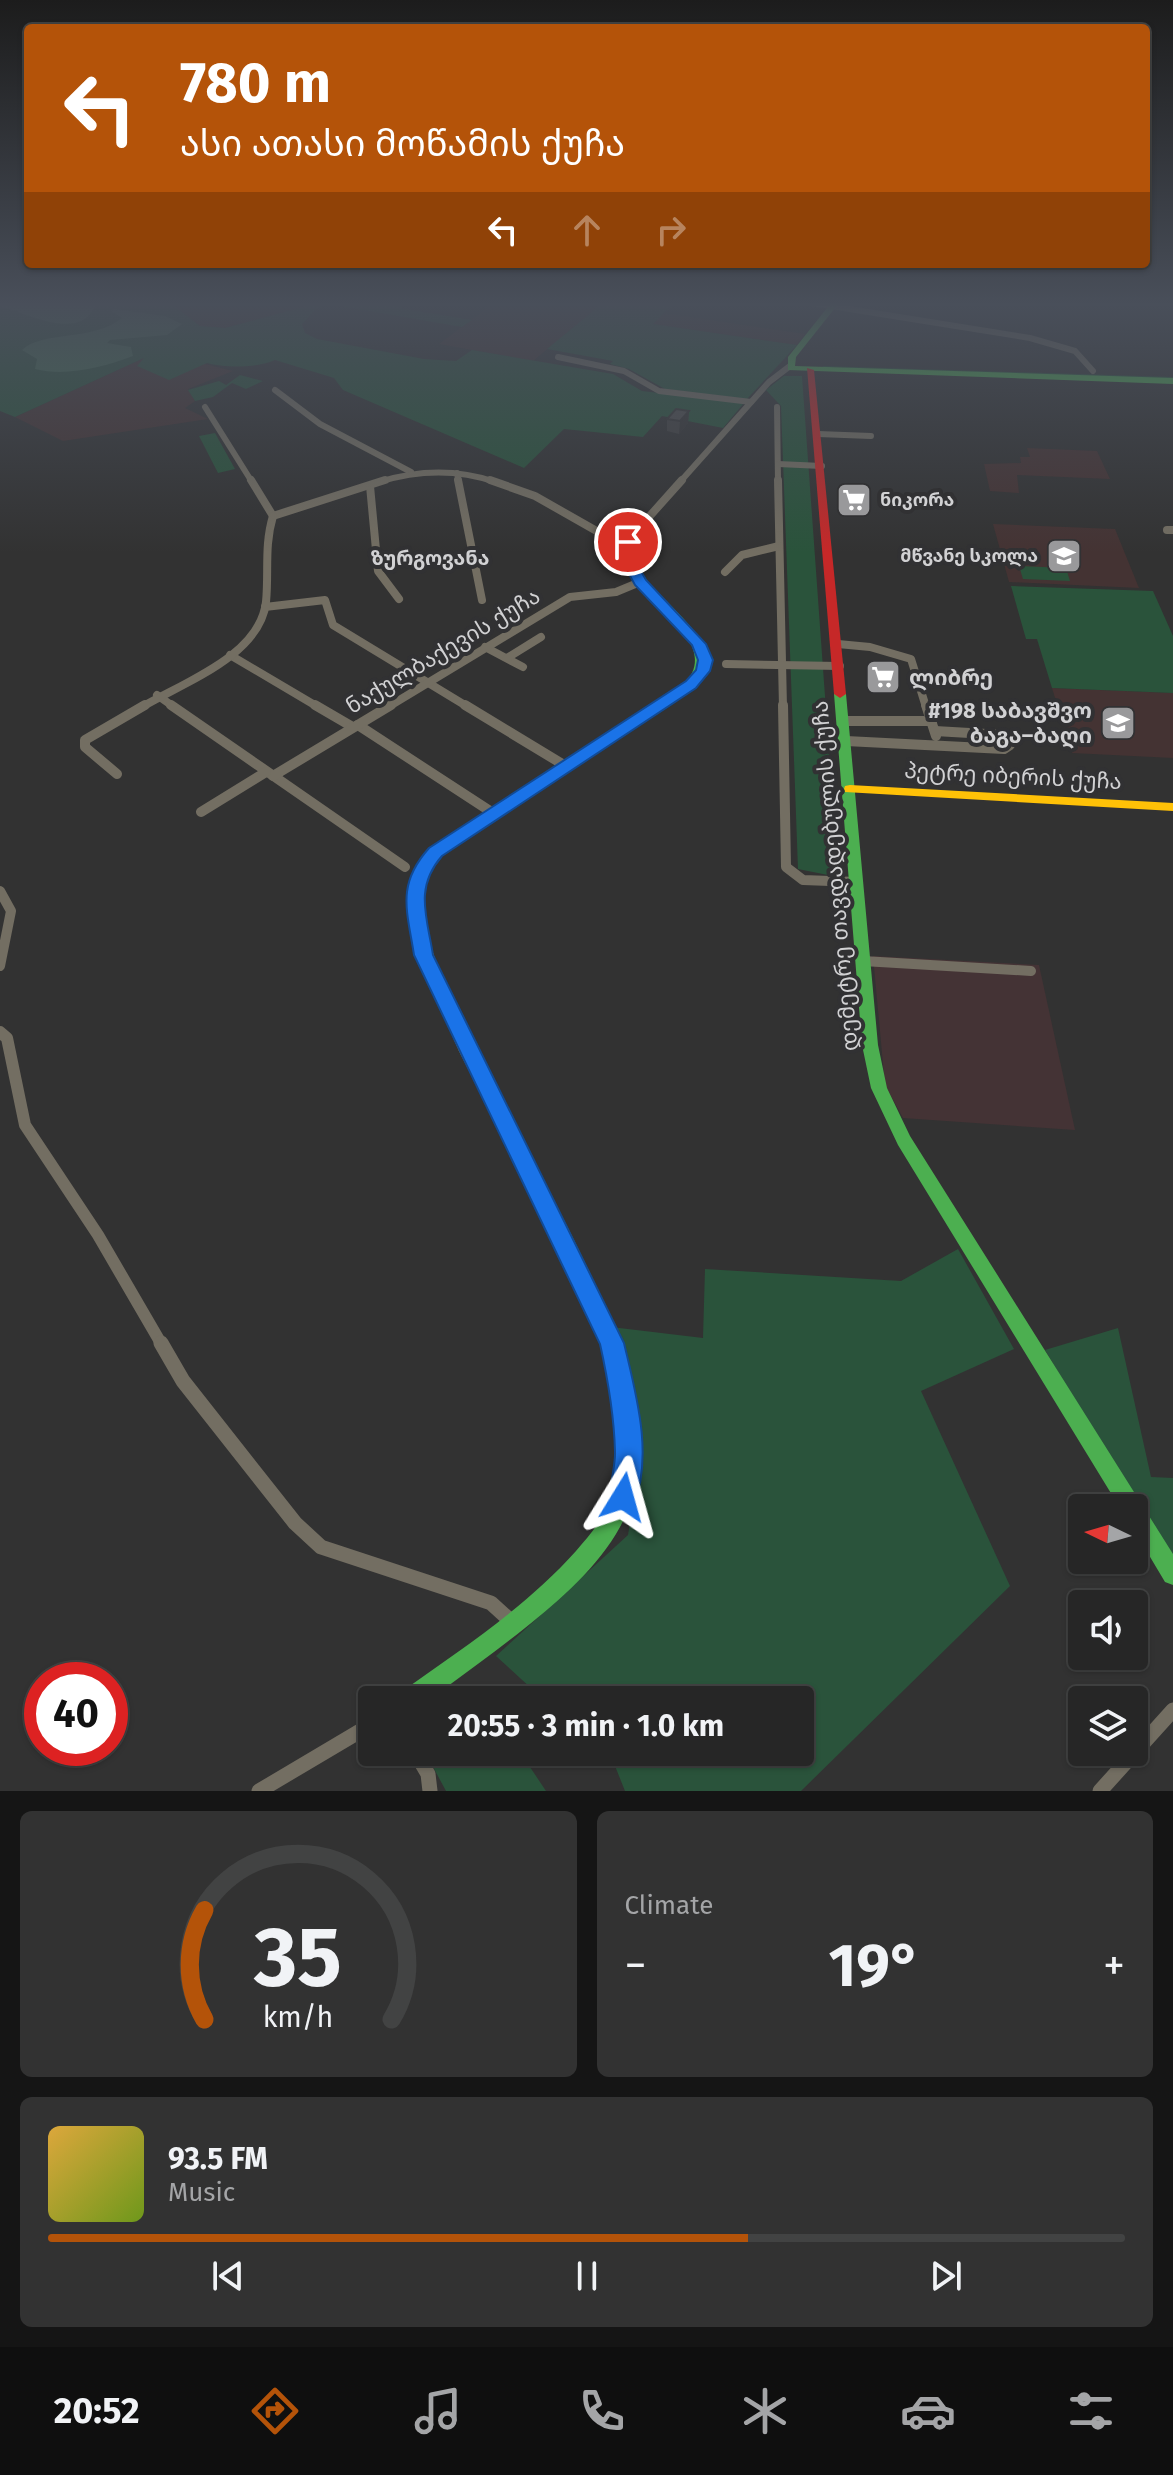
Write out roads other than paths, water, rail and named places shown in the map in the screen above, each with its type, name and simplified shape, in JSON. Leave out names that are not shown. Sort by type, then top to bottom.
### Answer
[{"type":"main road","name":"დემეტრე თავდადებულის ქუჩა","points":[[807,387],[822,466],[870,1045],[879,1088],[890,1114],[1124,1494]]},
{"type":"main road","points":[[428,1686],[513,1623],[609,1525],[623,1497],[629,1457],[626,1407],[612,1343],[423,955],[414,910],[414,892],[420,870],[435,852],[691,684],[703,671],[705,660],[699,644],[640,582],[623,546]]},
{"type":"main road","name":"პეტრე იბერის ქუჩა","points":[[850,789],[1173,807]]},
{"type":"main road","name":"დემეტრე თავდადებულის ქუჩა","points":[[1148,1533],[1172,1571]]},
{"type":"street","points":[[648,387],[659,391],[751,402]]},
{"type":"street","points":[[273,516],[411,472],[472,474],[535,496],[623,546],[751,402],[774,387]]},
{"type":"street","points":[[275,390],[283,400],[411,472]]},
{"type":"street","points":[[205,407],[273,516]]},
{"type":"street","name":"დემეტრე თავდადებულის ქუჩა","points":[[777,407],[786,867],[803,880],[857,882]]},
{"type":"street","points":[[818,434],[871,436]]},
{"type":"street","points":[[778,464],[822,466]]},
{"type":"street","points":[[457,473],[482,600]]},
{"type":"street","points":[[370,486],[378,571],[399,599]]},
{"type":"street","points":[[117,774],[85,747],[85,740],[157,695],[230,655],[252,638],[261,624],[265,607],[267,533],[273,516]]},
{"type":"street","points":[[725,572],[742,555],[779,546]]},
{"type":"street","name":"ნაქულბაქევის ქუჩა","points":[[201,812],[354,726],[570,597],[616,592],[640,582]]},
{"type":"street","points":[[265,607],[325,600],[333,625],[564,765]]},
{"type":"street","points":[[507,658],[541,637]]},
{"type":"street","points":[[838,644],[870,647],[911,659],[939,745]]},
{"type":"street","points":[[485,647],[523,667]]},
{"type":"street","points":[[230,655],[354,726],[493,813]]},
{"type":"street","points":[[726,664],[840,666]]},
{"type":"street","points":[[157,695],[405,867]]},
{"type":"street","points":[[844,721],[934,726],[1004,735],[1010,745],[1004,749],[846,741]]},
{"type":"street","points":[[0,891],[11,911],[0,966]]},
{"type":"street","points":[[863,961],[1031,971]]},
{"type":"street","points":[[0,1032],[7,1038],[25,1125],[37,1147],[98,1235],[183,1381],[295,1523],[321,1547],[491,1603],[513,1623]]},
{"type":"street","points":[[1100,1791],[1173,1710]]},
{"type":"street","points":[[259,1791],[358,1732]]},
{"type":"street","points":[[423,1766],[428,1774],[430,1791]]},
{"type":"place","name":"ნიკორა","points":[[854,500]]},
{"type":"place","name":"მწვანე სკოლა","points":[[1064,556]]},
{"type":"place","name":"ლიბრე","points":[[883,677]]},
{"type":"place","name":"#198 საბავშვო ბაგა–ბაღი","points":[[1118,723]]},
{"type":"district","name":"ზურგოვანა","points":[[430,558]]}]
